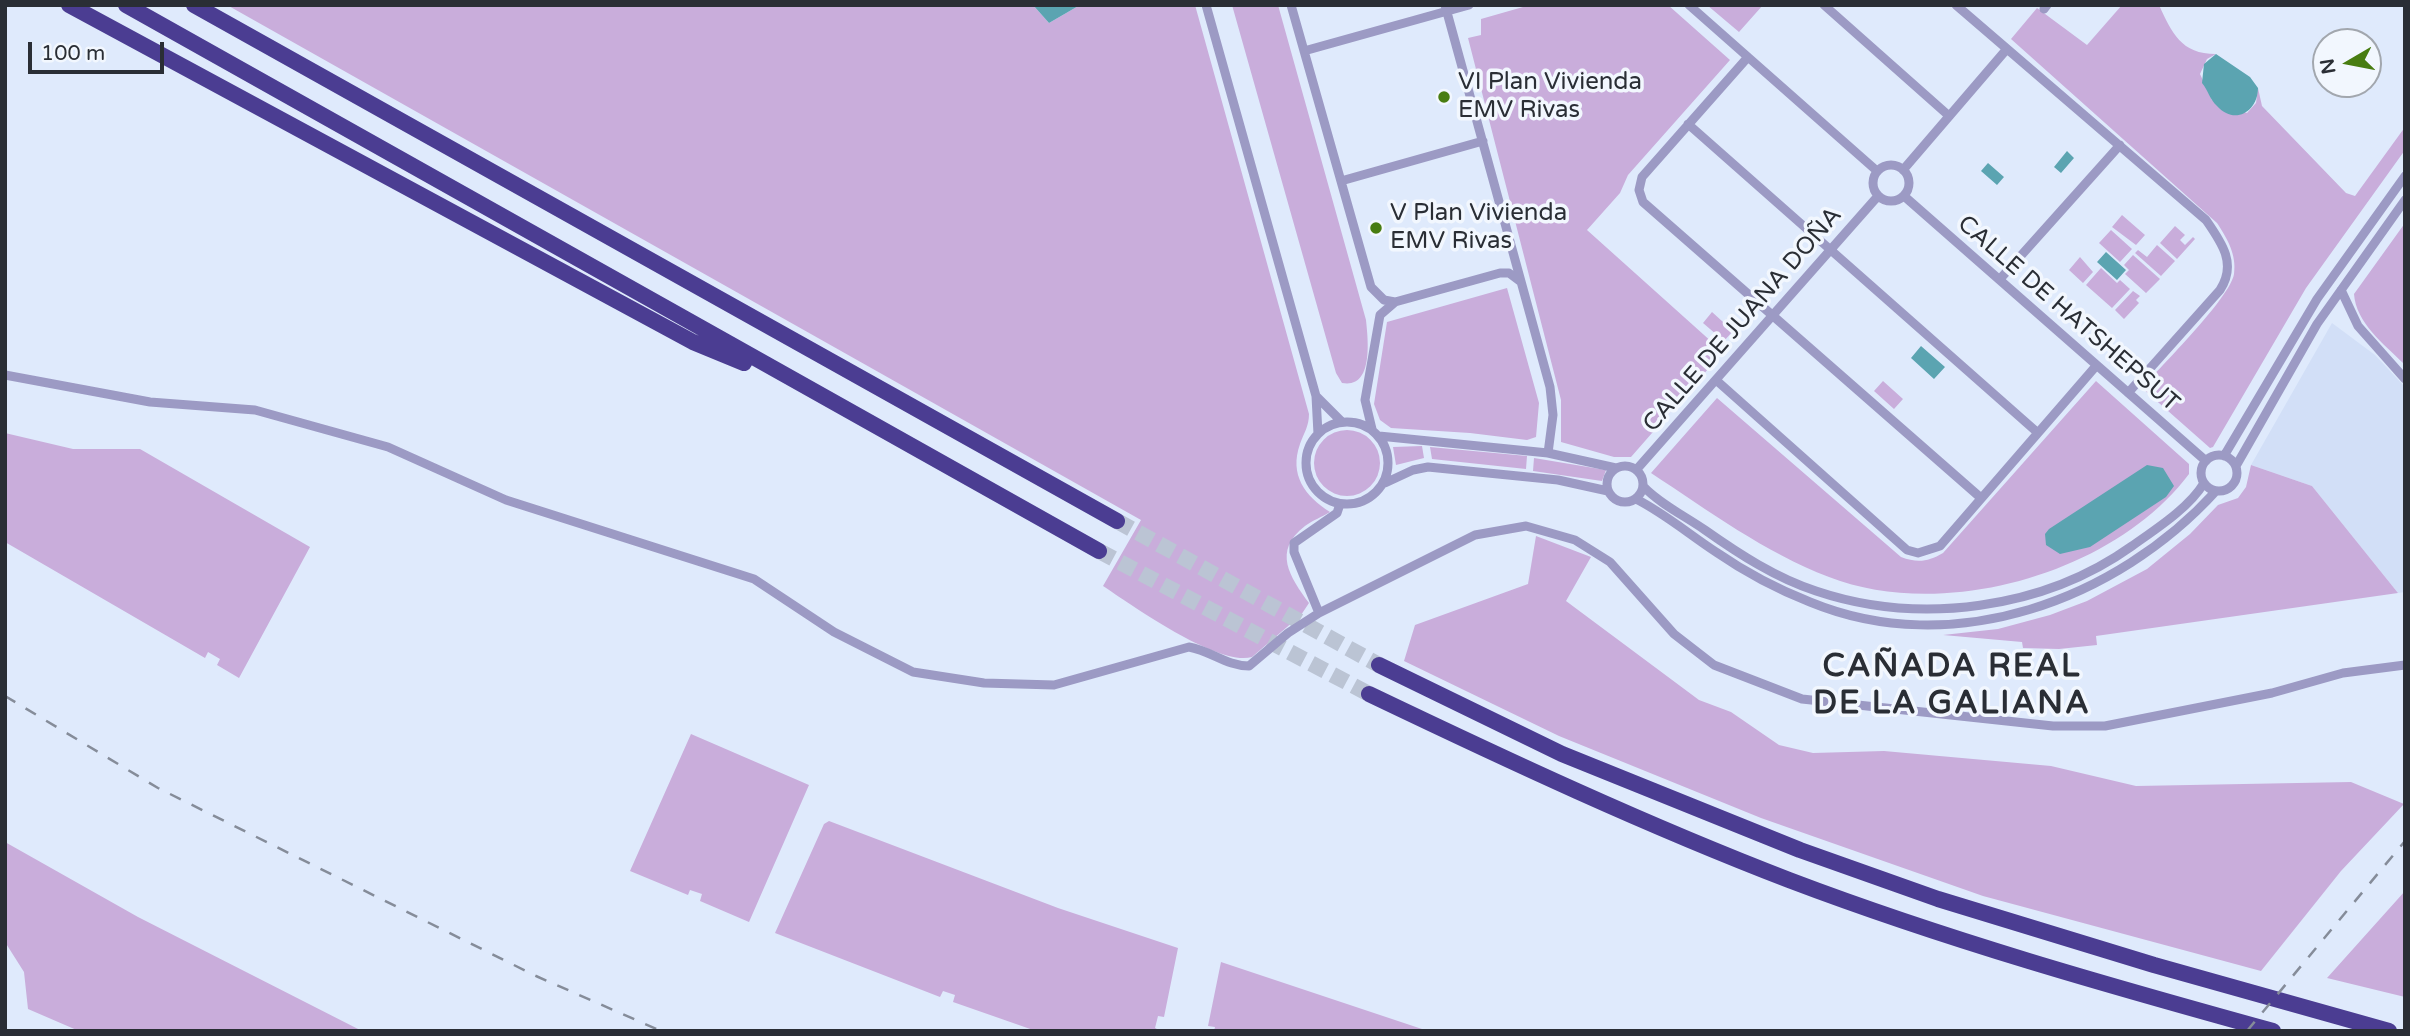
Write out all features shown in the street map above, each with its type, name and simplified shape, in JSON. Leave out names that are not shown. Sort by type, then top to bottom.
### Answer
[{"type":"highway","points":[[69,5],[693,342],[813,390]]},
{"type":"highway","points":[[125,5],[1099,551]]},
{"type":"highway","points":[[194,5],[1117,522]]},
{"type":"highway","points":[[1380,666],[1562,754],[1800,850],[1938,899],[2154,965],[2389,1031]]},
{"type":"highway","points":[[1368,694],[1550,781],[1788,880],[1926,929],[2273,1031]]},
{"type":"street","points":[[1206,5],[1316,396],[1318,434]]},
{"type":"street","points":[[1291,5],[1371,287],[1384,300],[1395,302],[1500,273],[1509,274],[1521,282]]},
{"type":"street","points":[[1304,51],[1446,8],[1469,5]]},
{"type":"street","points":[[1689,5],[1877,171]]},
{"type":"street","points":[[1824,5],[1948,115]]},
{"type":"street","points":[[1956,5],[2006,50]]},
{"type":"street","points":[[1446,8],[1553,400],[1548,453]]},
{"type":"street","points":[[1903,170],[2006,50],[2011,49],[2206,220],[2228,259],[2226,280],[2128,393]]},
{"type":"street","points":[[1748,57],[1642,177],[1640,196],[1981,498]]},
{"type":"street","points":[[1688,124],[2038,433]]},
{"type":"street","points":[[1340,181],[1483,141]]},
{"type":"street","points":[[2000,279],[2120,145]]},
{"type":"street","points":[[1893,165],[1903,170],[1908,180],[1904,196],[1888,201],[1878,196],[1873,186],[1877,171],[1893,165]]},
{"type":"street","points":[[2224,456],[2317,299],[2405,176]]},
{"type":"street","name":"CALLE DE JUANA DOÑA","points":[[1637,469],[1878,196]]},
{"type":"street","name":"CALLE DE HATSHEPSUT","points":[[1904,196],[2206,461]]},
{"type":"street","points":[[1636,499],[1644,487],[1643,477],[1637,469],[1627,465],[1616,468],[1548,453],[1375,433],[1354,422],[1331,425],[1318,434],[1306,456],[1307,474],[1323,497],[1340,504],[1365,501],[1383,484],[1413,470],[1428,467],[1558,480],[1608,491],[1619,501],[1636,499],[1742,570],[1811,603],[1856,616],[1901,623],[1993,619],[2035,609],[2101,582],[2165,541],[2216,491],[2227,489],[2235,482],[2236,466],[2317,324],[2405,200]]},
{"type":"street","points":[[1500,273],[1515,255]]},
{"type":"street","points":[[2341,290],[2358,326],[2405,379]]},
{"type":"street","points":[[1383,484],[1389,459],[1375,433],[1365,400],[1374,356],[1377,321],[1395,302]]},
{"type":"street","points":[[1716,380],[1907,550],[1918,553],[1940,545],[2096,366]]},
{"type":"street","points":[[5,375],[150,402],[255,410],[388,447],[506,500],[754,579],[834,632],[913,672],[984,683],[1054,685],[1189,647],[1209,651],[1235,666],[1249,666],[1288,633],[1319,613],[1475,535],[1526,526],[1575,540],[1610,562],[1674,634],[1714,665],[1802,699],[2053,726],[2105,726],[2272,693],[2343,673],[2405,665]]},
{"type":"street","points":[[1316,396],[1342,422]]},
{"type":"street","points":[[2216,491],[2204,483],[2201,471],[2206,461],[2216,455],[2224,456],[2236,466]]},
{"type":"street","points":[[1608,491],[1607,480],[1616,468]]},
{"type":"street","points":[[1644,487],[1749,559],[1816,591],[1902,607],[1936,609],[1990,604],[2070,580],[2120,555],[2155,530],[2204,483]]},
{"type":"street","points":[[1319,613],[1294,552],[1294,543],[1337,513],[1340,504]]},
{"type":"shaded area","points":[[227,5],[1033,5],[1049,23],[1080,5],[1195,5],[1309,414],[1297,455],[1298,475],[1313,499],[1330,512],[1308,524],[1295,535],[1289,545],[1287,554],[1291,574],[1309,603],[1301,615],[1252,657],[1237,658],[1219,653],[1176,633],[1103,586],[1141,520]]},
{"type":"shaded area","points":[[1232,5],[1278,5],[1366,320],[1367,361],[1360,378],[1352,383],[1342,383],[1336,373]]},
{"type":"shaded area","points":[[1530,5],[1668,5],[1730,60],[1628,175],[1620,193],[1587,230],[1723,352],[1631,457],[1614,457],[1561,442],[1561,400],[1468,38],[1481,35],[1481,19]]},
{"type":"shaded area","points":[[1707,5],[1763,5],[1739,32]]},
{"type":"shaded area","points":[[2122,5],[2159,5],[2179,40],[2194,50],[2216,54],[2207,59],[2200,74],[2212,100],[2247,113],[2256,103],[2258,88],[2262,106],[2346,193],[2355,196],[2405,127],[2405,150],[2306,288],[2210,448],[2142,388],[2194,332],[2230,285],[2235,267],[2228,241],[2217,223],[2011,39],[2037,8],[2087,45]]},
{"type":"shaded area","points":[[2122,215],[2145,235],[2136,245],[2112,227]]},
{"type":"shaded area","points":[[2405,223],[2403,363],[2365,324],[2354,294]]},
{"type":"shaded area","points":[[2175,226],[2185,235],[2180,240],[2185,245],[2193,237],[2195,239],[2177,259],[2160,243]]},
{"type":"shaded area","points":[[2111,230],[2132,249],[2120,262],[2099,243]]},
{"type":"shaded area","points":[[2157,245],[2175,261],[2161,276],[2135,253],[2138,250],[2147,257]]},
{"type":"shaded area","points":[[2133,255],[2160,279],[2146,293],[2125,274],[2129,270],[2124,265]]},
{"type":"shaded area","points":[[2080,257],[2093,272],[2083,283],[2069,270]]},
{"type":"shaded area","points":[[2101,268],[2117,283],[2120,280],[2130,289],[2112,308],[2086,285]]},
{"type":"shaded area","points":[[1507,288],[1539,403],[1536,437],[1527,440],[1391,428],[1380,420],[1374,404],[1387,322]]},
{"type":"shaded area","points":[[2133,291],[2140,296],[2136,300],[2139,303],[2124,319],[2115,310]]},
{"type":"shaded area","points":[[1712,312],[1733,331],[1724,341],[1703,323]]},
{"type":"shaded area","points":[[2332,323],[2375,355],[2405,387],[2405,592],[2398,593],[2312,486],[2251,465]]},
{"type":"shaded area","points":[[1883,381],[1903,399],[1894,409],[1874,391]]},
{"type":"shaded area","points":[[2096,381],[2189,464],[2189,474],[2157,509],[2118,538],[2073,562],[2024,580],[1974,590],[1923,594],[1874,590],[1829,577],[1782,556],[1651,473],[1717,398],[1901,557],[1917,561],[1927,560],[1943,553]]},
{"type":"shaded area","points":[[1347,430],[1370,440],[1380,463],[1370,486],[1347,496],[1324,486],[1314,463],[1324,440]]},
{"type":"shaded area","points":[[5,433],[73,449],[140,449],[310,547],[239,678],[217,665],[220,659],[208,652],[205,658],[5,542]]},
{"type":"shaded area","points":[[1422,446],[1424,458],[1396,465],[1393,447]]},
{"type":"shaded area","points":[[1430,447],[1527,456],[1526,469],[1432,459]]},
{"type":"shaded area","points":[[1534,458],[1606,470],[1602,481],[1533,471]]},
{"type":"shaded area","points":[[2251,465],[2312,486],[2398,593],[2096,636],[2097,645],[2059,649],[2023,648],[2022,642],[1943,635],[1998,629],[2050,615],[2087,601],[2147,569],[2190,534],[2218,505],[2238,498],[2246,487]]},
{"type":"shaded area","points":[[1536,536],[1591,557],[1566,601],[1699,700],[1731,712],[1779,745],[1813,753],[1884,751],[2051,766],[2136,786],[2351,782],[2404,804],[2341,871],[2261,971],[1983,896],[1761,818],[1559,736],[1404,661],[1415,625],[1528,584]]},
{"type":"shaded area","points":[[691,734],[809,785],[749,922],[700,901],[702,894],[690,890],[688,895],[630,871]]},
{"type":"shaded area","points":[[829,821],[1058,908],[1178,948],[1164,1017],[1158,1016],[1155,1028],[1161,1031],[1036,1031],[953,1002],[955,995],[943,991],[940,997],[775,933],[824,824]]},
{"type":"shaded area","points":[[5,842],[138,917],[362,1031],[79,1031],[28,1009],[24,972],[5,942]]},
{"type":"shaded area","points":[[2405,891],[2405,997],[2327,978]]},
{"type":"shaded area","points":[[1221,962],[1428,1031],[1214,1031],[1215,1027],[1208,1026]]},
{"type":"water","points":[[1033,5],[1080,5],[1049,23]]},
{"type":"water","points":[[2216,54],[2250,77],[2258,88],[2254,103],[2244,113],[2231,115],[2224,112],[2215,104],[2202,83],[2204,64]]},
{"type":"water","points":[[2067,151],[2074,158],[2061,173],[2054,167]]},
{"type":"water","points":[[1988,163],[2004,177],[1997,185],[1981,171]]},
{"type":"water","points":[[2106,252],[2126,270],[2117,280],[2097,262]]},
{"type":"water","points":[[1921,346],[1945,367],[1934,379],[1911,358]]},
{"type":"water","points":[[2147,465],[2163,468],[2174,486],[2166,497],[2090,547],[2060,554],[2046,545],[2045,534],[2049,529]]},
{"type":"tunnel","points":[[1117,521],[1379,665]]},
{"type":"tunnel","points":[[1099,551],[1369,694]]},
{"type":"railway","points":[[5,696],[158,788],[536,976],[661,1031]]},
{"type":"railway","points":[[2247,1031],[2405,841]]},
{"type":"place","name":"VI Plan Vivienda EMV Rivas","points":[[1444,97]]},
{"type":"place","name":"V Plan Vivienda EMV Rivas","points":[[1376,228]]},
{"type":"district","name":"CAÑADA REAL DE LA GALIANA","points":[[1952,686]]}]
